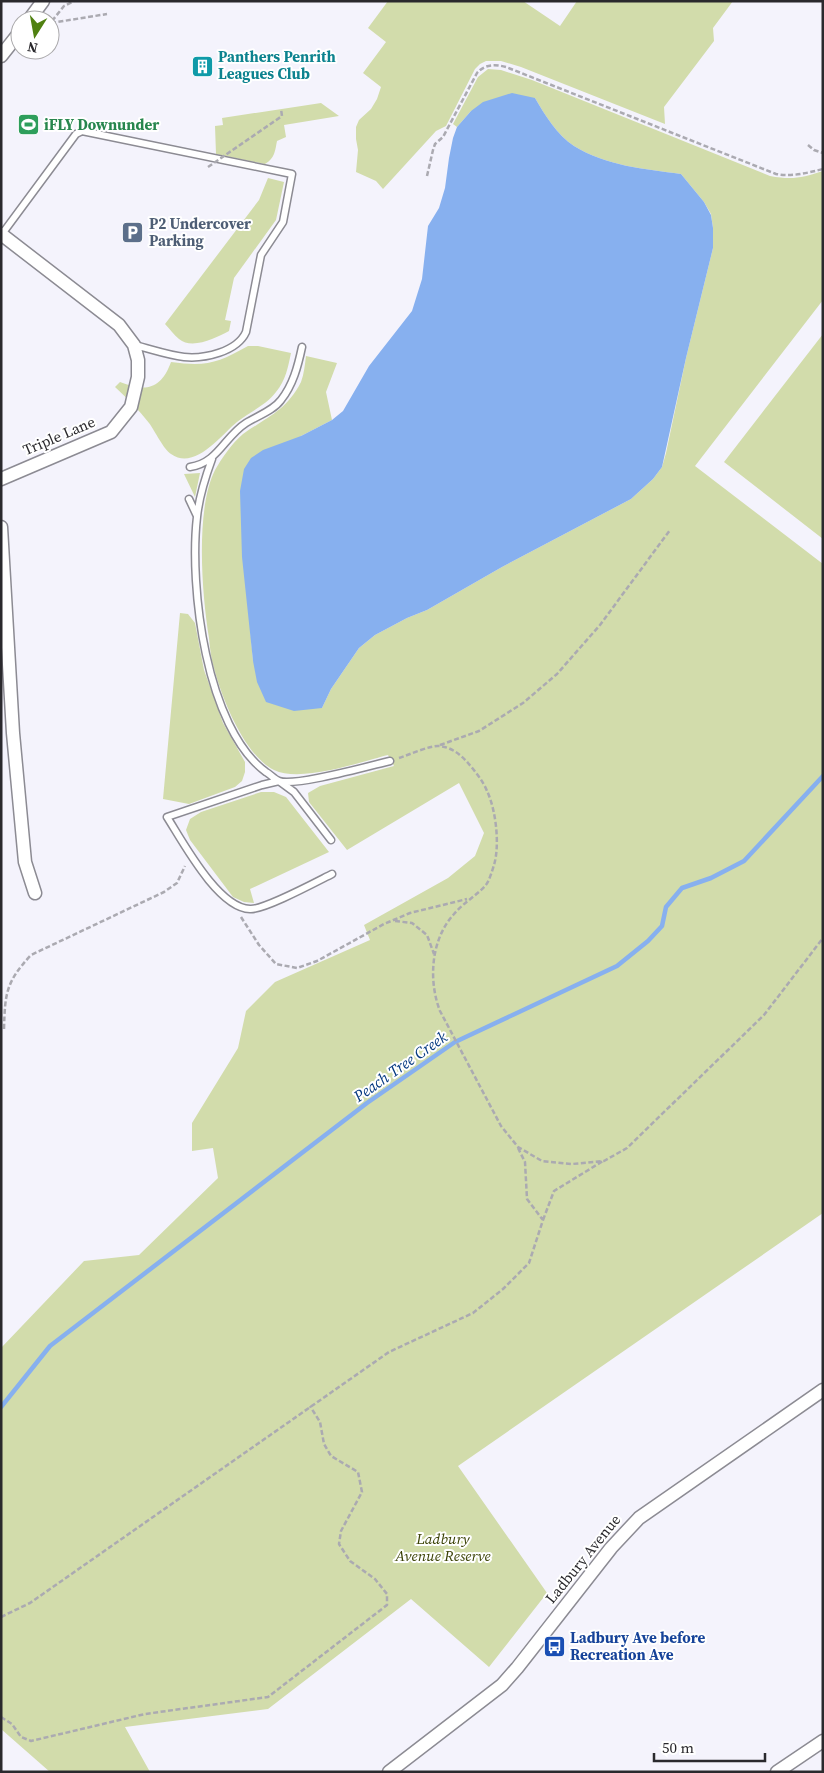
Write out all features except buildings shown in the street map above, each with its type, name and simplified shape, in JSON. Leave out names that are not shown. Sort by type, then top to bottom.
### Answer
[{"type":"street","points":[[1,56],[10,45]]},
{"type":"street","points":[[2,234],[106,314],[119,325],[134,345]]},
{"type":"street","name":"Triple Lane","points":[[1,478],[110,432],[131,407],[138,377],[138,360],[134,345]]},
{"type":"street","points":[[1,527],[7,734],[25,862],[35,893]]},
{"type":"street","name":"Ladbury Avenue","points":[[389,1772],[502,1685],[611,1548],[639,1518],[823,1390]]},
{"type":"street","points":[[777,1772],[823,1740]]},
{"type":"lane","points":[[2,234],[76,134],[82,131],[292,174],[283,222],[261,255],[246,332],[242,339],[220,352],[187,357],[134,345]]},
{"type":"lane","points":[[302,347],[292,383],[280,402],[244,424],[227,440],[212,459],[204,481],[197,517],[198,604],[203,641],[211,676],[226,717],[241,746],[257,765],[294,792],[331,840]]},
{"type":"lane","points":[[190,467],[199,466],[212,459]]},
{"type":"lane","points":[[189,499],[197,517]]},
{"type":"lane","points":[[332,874],[264,906],[251,910],[234,905],[221,894],[198,865],[167,817],[262,785],[279,781],[307,780],[390,761]]},
{"type":"path","points":[[60,11],[64,6],[74,1]]},
{"type":"path","points":[[60,21],[107,14]]},
{"type":"path","points":[[427,176],[436,144],[443,137],[477,73],[482,68],[492,65],[506,67],[776,174],[784,176],[797,175],[823,168]]},
{"type":"path","points":[[208,167],[282,116],[281,109]]},
{"type":"path","points":[[808,145],[814,150],[823,153]]},
{"type":"path","points":[[390,761],[479,731],[523,703],[557,674],[600,625],[670,530]]},
{"type":"path","points":[[438,746],[458,752],[473,769],[487,790],[495,815],[497,840],[494,864],[486,885],[453,914],[441,931],[432,976],[435,998],[501,1126],[518,1147],[525,1162],[527,1200],[543,1220]]},
{"type":"path","points":[[4,1029],[8,986],[18,970],[31,955],[164,892],[177,883],[185,866],[188,850]]},
{"type":"path","points":[[234,905],[259,946],[276,964],[297,968],[317,961],[410,913],[469,899]]},
{"type":"path","points":[[393,921],[412,923],[428,935],[435,956]]},
{"type":"path","points":[[1,1617],[30,1604],[310,1406],[390,1352],[473,1313],[503,1289],[529,1263],[554,1191],[627,1148],[764,1015],[823,938]]},
{"type":"path","points":[[518,1147],[542,1161],[572,1164],[604,1161]]},
{"type":"path","points":[[1,1716],[12,1724],[21,1737],[31,1741],[145,1714],[268,1697],[386,1605],[387,1594],[376,1579],[350,1561],[339,1544],[342,1531],[362,1492],[358,1472],[331,1456],[324,1444],[320,1422],[310,1406]]},
{"type":"green space","points":[[388,1],[523,1],[560,26],[577,1],[733,1],[713,28],[714,41],[664,107],[665,124],[521,67],[501,61],[486,61],[475,69],[446,126],[436,131],[383,189],[376,181],[356,172],[358,150],[356,127],[359,120],[371,109],[381,87],[363,73],[386,42],[368,28]]},
{"type":"green space","name":"Ladbury Avenue Reserve","points":[[488,69],[501,70],[532,80],[770,176],[797,178],[823,171],[823,300],[695,466],[823,564],[823,1213],[458,1466],[547,1593],[489,1667],[411,1599],[268,1709],[125,1727],[150,1772],[50,1772],[1,1729],[1,1348],[84,1261],[139,1255],[218,1178],[213,1148],[192,1151],[192,1123],[238,1048],[246,1011],[275,982],[370,940],[364,925],[448,878],[475,856],[484,833],[459,783],[347,850],[309,802],[308,793],[320,786],[394,766],[388,755],[315,773],[286,773],[274,770],[263,763],[244,740],[229,710],[213,665],[204,599],[202,529],[209,487],[215,470],[243,434],[289,400],[301,382],[306,356],[337,363],[326,392],[332,420],[301,436],[250,626],[253,661],[322,708],[331,689],[359,648],[375,635],[427,610],[502,567],[631,499],[653,479],[662,467],[666,453],[686,358],[713,248],[711,214],[704,202],[681,174],[612,162],[586,153],[574,146],[547,118],[535,98],[471,111],[457,127],[453,124],[478,77]]},
{"type":"green space","points":[[321,103],[339,116],[284,125],[286,137],[277,141],[273,157],[265,164],[216,154],[215,126],[223,125],[222,118]]},
{"type":"green space","points":[[268,178],[284,182],[276,220],[234,278],[225,320],[231,321],[229,331],[204,342],[184,342],[165,324],[259,200]]},
{"type":"green space","points":[[823,334],[823,539],[724,462]]},
{"type":"green space","points":[[248,346],[258,346],[291,353],[282,383],[267,401],[237,422],[207,449],[189,458],[180,458],[168,452],[145,418],[115,387],[120,382],[137,387],[151,386],[162,378],[171,362],[203,364],[220,360]]},
{"type":"green space","points":[[200,473],[195,497],[184,474]]},
{"type":"green space","points":[[180,613],[188,614],[195,623],[204,670],[223,723],[245,762],[245,772],[242,781],[235,787],[189,804],[163,799]]},
{"type":"green space","points":[[261,792],[274,792],[286,797],[329,852],[250,889],[254,903],[244,902],[233,897],[190,840],[186,830],[190,819],[201,812]]},
{"type":"water","points":[[512,93],[535,98],[547,118],[562,136],[586,153],[626,166],[681,174],[704,202],[711,215],[713,248],[662,467],[653,479],[631,499],[502,567],[427,610],[375,635],[359,648],[331,689],[322,708],[294,711],[266,702],[257,682],[253,661],[242,557],[240,491],[244,469],[251,458],[263,450],[301,436],[332,420],[343,411],[369,366],[412,311],[422,279],[428,226],[439,208],[445,188],[449,158],[457,127],[471,111],[483,102]]},
{"type":"waterway","name":"Peach Tree Creek","points":[[1,1407],[50,1346],[367,1103],[455,1042],[617,966],[648,941],[662,926],[666,907],[682,888],[711,878],[744,861],[823,776]]},
{"type":"place","name":"Panthers Penrith Leagues Club","points":[[202,66]]},
{"type":"place","name":"iFLY Downunder","points":[[28,125]]},
{"type":"place","name":"P2 Undercover Parking","points":[[133,233]]},
{"type":"place","name":"Ladbury Ave before Recreation Ave","points":[[554,1647]]}]
